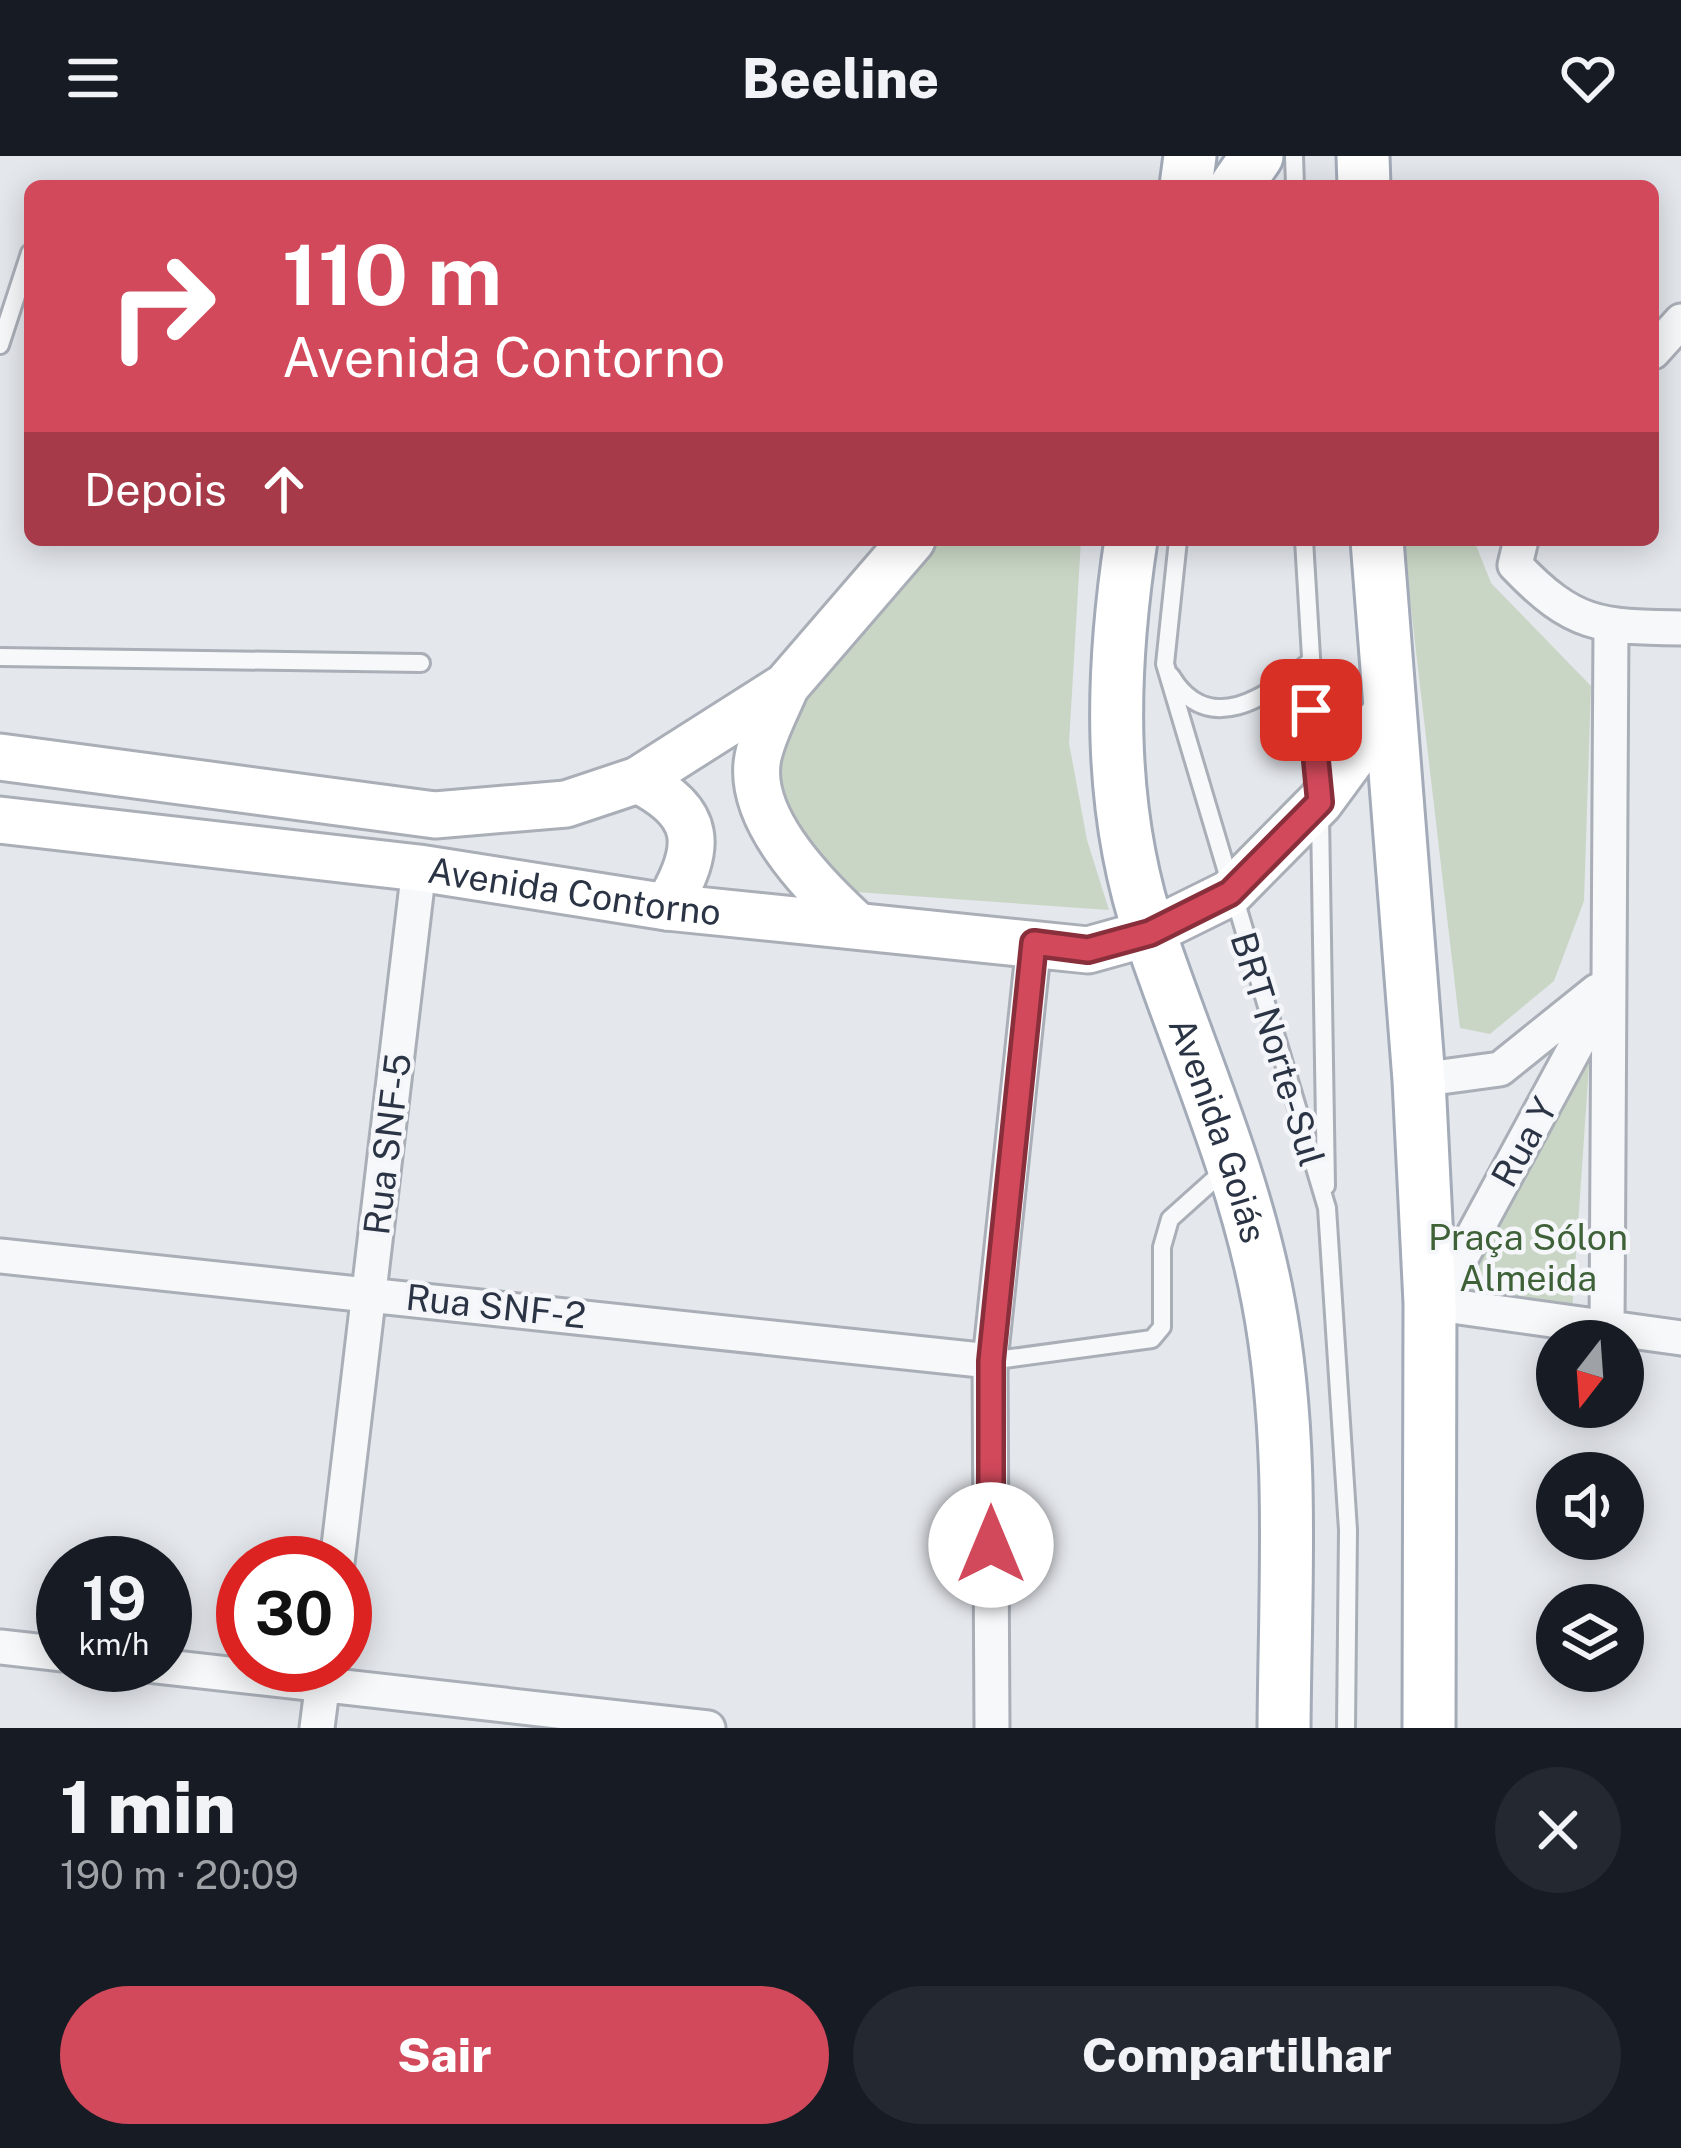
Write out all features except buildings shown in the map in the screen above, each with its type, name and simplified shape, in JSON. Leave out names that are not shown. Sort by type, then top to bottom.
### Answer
[{"type":"main road","name":"Avenida Contorno","points":[[0,758],[435,815],[566,804],[638,780],[786,686],[898,546]]},
{"type":"main road","name":"Avenida Goiás","points":[[1130,546],[1113,716],[1120,800],[1150,933],[1233,1162],[1268,1301],[1286,1460],[1284,1728]]},
{"type":"main road","points":[[1377,546],[1419,1080],[1430,1303],[1429,1728]]},
{"type":"main road","points":[[786,686],[758,756],[757,785],[782,841],[801,869],[854,923]]},
{"type":"main road","name":"Avenida Contorno","points":[[0,820],[419,868],[667,907],[1088,950],[1150,933],[1230,893],[1320,802],[1389,708]]},
{"type":"main road","points":[[638,780],[673,799],[691,826],[686,874],[667,907]]},
{"type":"street","points":[[1659,345],[1681,321]]},
{"type":"street","points":[[1518,553],[1554,606],[1611,627],[1681,628]]},
{"type":"street","name":"Rua Y","points":[[1606,1320],[1611,627]]},
{"type":"street","name":"Rua SNF-5","points":[[341,1536],[419,868]]},
{"type":"street","points":[[992,1728],[991,1361],[1034,943]]},
{"type":"street","name":"Rua Y","points":[[1419,1080],[1500,1069],[1612,978]]},
{"type":"street","name":"Rua Y","points":[[1430,1303],[1461,1258],[1612,978]]},
{"type":"street","name":"Rua SNF-2","points":[[0,1256],[991,1361]]},
{"type":"street","points":[[1430,1303],[1550,1320]]},
{"type":"street","points":[[1644,1333],[1681,1338]]},
{"type":"street","points":[[0,1647],[36,1651]]},
{"type":"street","points":[[372,1682],[708,1728]]},
{"type":"street","points":[[317,1728],[322,1692]]},
{"type":"lane","points":[[0,345],[24,271]]},
{"type":"lane","name":"BRT Norte-Sul","points":[[1177,546],[1165,664],[1327,1208]]},
{"type":"lane","name":"BRT Norte-Sul","points":[[1304,546],[1307,664],[1320,802],[1327,1208]]},
{"type":"lane","points":[[0,657],[421,663]]},
{"type":"lane","points":[[1165,664],[1192,699],[1242,709],[1266,698],[1307,664]]},
{"type":"lane","points":[[991,1361],[1152,1339],[1162,1327],[1162,1247],[1170,1219],[1233,1162]]},
{"type":"lane","points":[[1327,1208],[1348,1530],[1346,1728]]},
{"type":"green space","points":[[920,546],[1081,546],[1069,743],[1087,840],[1109,910],[856,892],[824,879],[772,788],[784,713]]},
{"type":"green space","points":[[1404,546],[1476,546],[1491,583],[1591,686],[1584,901],[1554,981],[1490,1034],[1460,1028]]},
{"type":"green space","name":"Praça Sólon Almeida","points":[[1591,1037],[1572,1312],[1454,1296]]},
{"type":"route","points":[[991,1545],[991,1361],[1034,943],[1088,950],[1150,933],[1230,893],[1320,802],[1311,710]]}]
